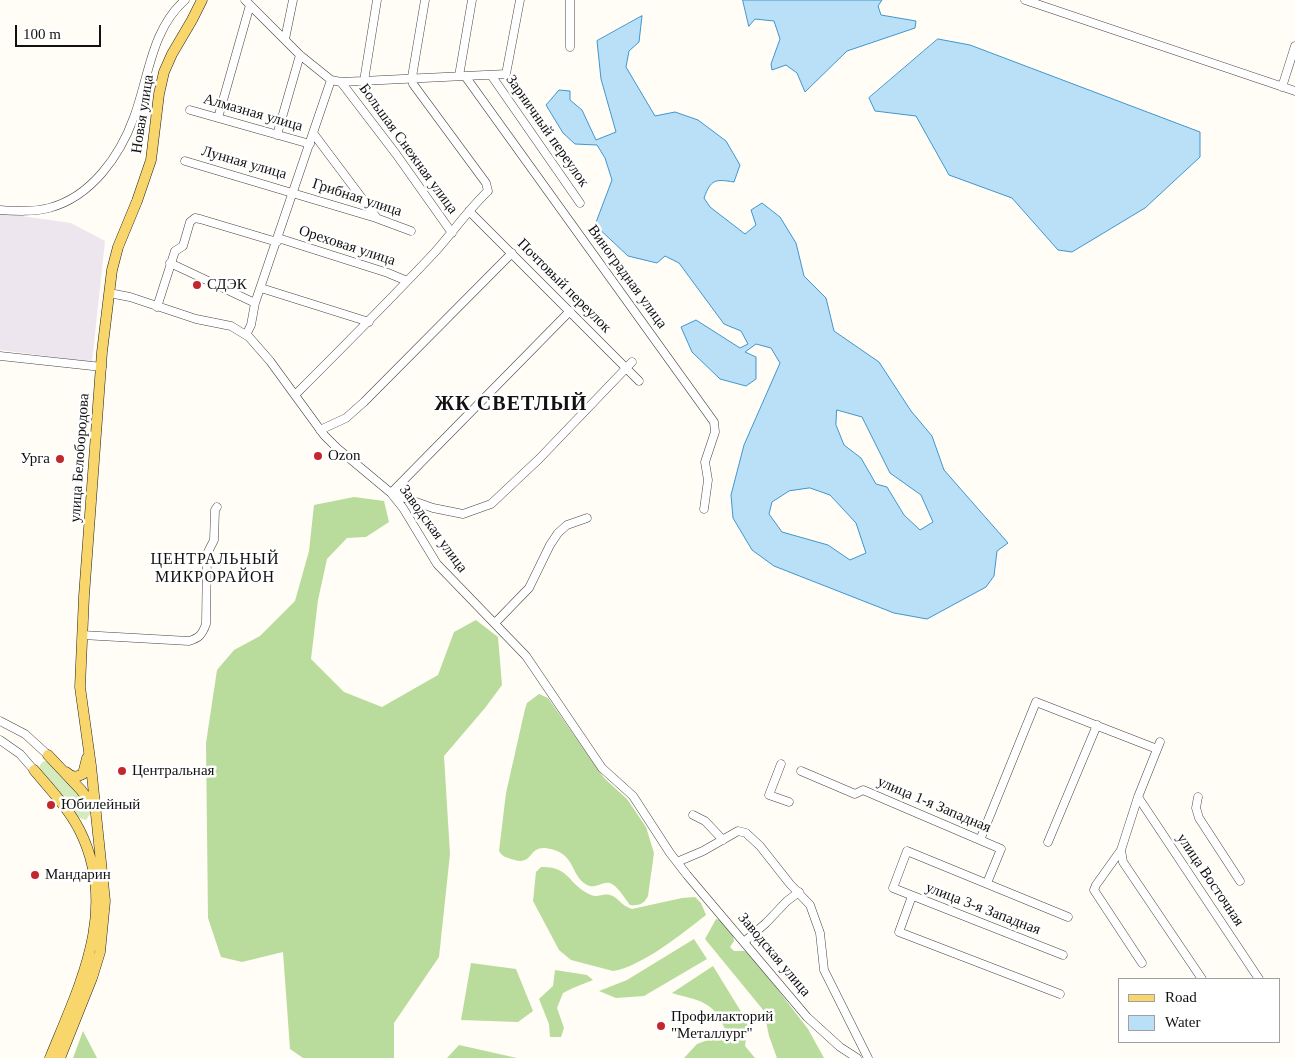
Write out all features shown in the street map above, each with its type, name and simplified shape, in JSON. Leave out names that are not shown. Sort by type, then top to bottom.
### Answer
[{"type":"main road","name":"Новая улица","points":[[144,181],[150,160],[164,72],[200,0]]},
{"type":"main road","name":"улица Белобородова","points":[[60,1058],[92,978],[100,952],[104,901],[102,861],[80,687],[82,635],[102,367],[112,270],[118,247],[144,181]]},
{"type":"main road","name":"улица Белобородова","points":[[52,758],[73,777],[79,777],[85,769],[88,742]]},
{"type":"main road","points":[[34,770],[78,824],[83,826],[91,822],[95,812],[81,790],[52,758]]},
{"type":"main road","points":[[50,1058],[84,973],[93,945],[96,923],[97,900],[92,860],[79,829],[69,814]]},
{"type":"street","points":[[0,210],[22,212],[50,208],[75,197],[93,183],[118,152],[134,117],[154,48],[170,17],[185,0]]},
{"type":"street","points":[[285,39],[292,0]]},
{"type":"street","points":[[364,81],[377,0]]},
{"type":"street","points":[[295,394],[369,322],[488,191],[487,186],[419,93],[412,78],[425,0]]},
{"type":"street","points":[[462,76],[472,0]]},
{"type":"street","points":[[247,2],[300,55],[331,80],[342,82],[506,74],[520,0]]},
{"type":"street","points":[[570,0],[570,47]]},
{"type":"street","points":[[1025,0],[1295,91]]},
{"type":"street","points":[[218,118],[247,2]]},
{"type":"street","points":[[1282,87],[1295,46]]},
{"type":"street","points":[[278,135],[300,55]]},
{"type":"street","name":"Зарничный переулок","points":[[491,75],[580,203]]},
{"type":"street","name":"Виноградная улица","points":[[462,76],[714,422],[715,432],[705,462],[708,480],[704,509]]},
{"type":"street","points":[[246,335],[251,325],[255,303],[331,80]]},
{"type":"street","name":"Большая Снежная улица","points":[[342,82],[452,232]]},
{"type":"street","name":"Алмазная улица","points":[[190,110],[310,144]]},
{"type":"street","points":[[313,132],[376,218]]},
{"type":"street","name":"Лунная улица","points":[[186,160],[294,192]]},
{"type":"street","name":"Грибная улица","points":[[294,192],[411,231]]},
{"type":"street","name":"Почтовый переулок","points":[[469,211],[570,311],[629,365],[639,380]]},
{"type":"street","name":"Ореховая улица","points":[[170,263],[175,251],[183,246],[190,222],[196,218],[388,273],[407,281]]},
{"type":"street","points":[[320,430],[346,418],[364,402],[512,253]]},
{"type":"street","points":[[157,307],[170,263],[255,303]]},
{"type":"street","points":[[261,288],[369,322]]},
{"type":"street","name":"Заводская улица","points":[[109,293],[130,297],[196,319],[231,326],[246,335],[270,361],[320,430],[337,448],[391,493],[408,515],[438,564],[531,662],[602,768],[633,796],[677,862],[807,1017],[840,1048],[858,1058]]},
{"type":"street","points":[[570,311],[391,493],[432,508],[464,514],[495,502],[605,392],[629,365]]},
{"type":"street","points":[[0,356],[102,367]]},
{"type":"street","points":[[82,635],[189,641],[198,638],[206,624],[207,551],[214,540],[215,510],[217,508]]},
{"type":"street","points":[[496,623],[530,588],[550,545],[558,533],[567,525],[587,518]]},
{"type":"street","points":[[980,840],[1036,702],[1097,725],[1159,745],[1138,797],[1121,850],[1094,890],[1142,963]]},
{"type":"street","points":[[0,721],[25,734],[52,758]]},
{"type":"street","points":[[1048,842],[1097,725]]},
{"type":"street","points":[[0,740],[20,754],[34,770]]},
{"type":"street","points":[[781,764],[769,795],[789,802]]},
{"type":"street","name":"улица 1-я Западная","points":[[801,771],[855,794],[863,790],[1001,849],[987,883]]},
{"type":"street","name":"улица Восточная","points":[[1138,797],[1258,978]]},
{"type":"street","points":[[1198,797],[1196,808],[1199,818],[1240,881]]},
{"type":"street","points":[[693,815],[701,818],[723,840]]},
{"type":"street","name":"Заводская улица","points":[[677,862],[703,851],[738,831],[746,833],[764,851],[790,884],[809,903],[815,916],[822,945],[823,967],[868,1058]]},
{"type":"street","points":[[1121,850],[1123,862],[1201,978]]},
{"type":"street","name":"улица 3-я Западная","points":[[987,883],[906,851],[893,888],[1063,955]]},
{"type":"street","points":[[987,883],[1068,917]]},
{"type":"street","points":[[744,942],[799,892]]},
{"type":"street","points":[[912,896],[898,932],[1060,994]]},
{"type":"shaded area","points":[[0,213],[71,223],[105,241],[92,362],[0,350]]},
{"type":"green space","points":[[354,497],[384,501],[389,522],[366,537],[347,538],[327,559],[318,600],[311,659],[344,692],[382,707],[438,675],[454,632],[476,620],[498,637],[502,685],[444,756],[450,854],[439,957],[394,1023],[394,1058],[303,1058],[290,1049],[283,952],[242,962],[221,957],[208,918],[206,743],[217,670],[234,650],[260,636],[295,601],[309,551],[314,505]]},
{"type":"green space","points":[[539,694],[548,698],[604,778],[627,799],[646,827],[654,853],[648,896],[641,904],[630,905],[612,884],[587,885],[577,876],[568,859],[555,850],[545,848],[535,850],[523,861],[505,857],[499,851],[506,793],[525,709],[527,703]]},
{"type":"green space","points":[[50,760],[89,805],[91,812],[86,820],[77,817],[39,770],[42,763]]},
{"type":"green space","points":[[541,867],[551,868],[564,873],[583,891],[591,895],[613,896],[632,909],[695,897],[701,903],[706,915],[649,956],[624,968],[613,971],[571,960],[559,950],[533,901],[536,872]]},
{"type":"green space","points":[[716,919],[720,920],[733,935],[734,941],[730,947],[734,951],[745,951],[752,956],[808,1029],[824,1058],[777,1058],[769,1036],[764,1011],[705,939]]},
{"type":"green space","points":[[694,939],[707,959],[644,996],[616,998],[599,991],[627,980]]},
{"type":"green space","points":[[471,963],[516,969],[533,1011],[518,1022],[461,1020]]},
{"type":"green space","points":[[713,966],[748,1023],[745,1046],[755,1058],[684,1058],[697,1044],[708,1040],[725,1029],[720,1019],[710,1007],[697,1000],[672,993]]},
{"type":"green space","points":[[555,970],[587,975],[593,980],[563,993],[557,1008],[564,1028],[561,1037],[550,1037],[549,1024],[539,999],[553,986]]},
{"type":"green space","points":[[83,1031],[97,1058],[73,1058]]},
{"type":"green space","points":[[459,1045],[517,1058],[447,1058]]},
{"type":"water","points":[[743,0],[882,0],[878,6],[881,15],[916,21],[915,28],[847,51],[805,92],[797,73],[786,65],[772,70],[771,64],[780,39],[774,21],[755,19],[749,26]]},
{"type":"water","points":[[642,16],[639,42],[629,51],[626,67],[655,116],[675,112],[698,120],[726,141],[740,165],[734,182],[718,181],[709,187],[704,198],[710,207],[745,234],[756,225],[751,210],[762,203],[780,217],[796,243],[804,276],[826,298],[834,331],[879,362],[911,411],[932,436],[944,470],[1008,543],[997,551],[994,576],[986,587],[927,619],[894,613],[774,566],[752,550],[733,518],[731,495],[744,445],[780,363],[771,348],[756,344],[745,352],[756,357],[756,379],[746,386],[720,379],[692,352],[681,327],[696,320],[740,348],[748,344],[741,331],[724,324],[679,263],[665,256],[657,263],[628,256],[595,225],[612,180],[605,158],[597,145],[575,144],[563,133],[546,105],[559,90],[570,91],[570,100],[582,110],[596,140],[616,132],[601,79],[597,41]],"holes":[[[837,410],[862,417],[890,473],[921,495],[933,522],[920,530],[904,515],[887,487],[876,484],[861,458],[844,445],[836,425]],[[810,488],[830,495],[856,523],[866,553],[850,560],[828,545],[782,532],[769,514],[772,502],[789,491]]]},
{"type":"water","points":[[938,39],[970,45],[1200,132],[1200,157],[1145,208],[1072,252],[1058,250],[1012,198],[949,175],[916,116],[875,111],[869,98]]},
{"type":"place","name":"СДЭК","points":[[197,285]]},
{"type":"place","name":"Ozon","points":[[318,456]]},
{"type":"place","name":"Урга","points":[[60,459]]},
{"type":"place","name":"Центральная","points":[[122,771]]},
{"type":"place","name":"Юбилейный","points":[[51,805]]},
{"type":"place","name":"Мандарин","points":[[35,875]]},
{"type":"place","name":"Профилакторий \"Металлург\"","points":[[661,1026]]},
{"type":"district","name":"ЖК СВЕТЛЫЙ","points":[[511,405]]},
{"type":"district","name":"ЦЕНТРАЛЬНЫЙ МИКРОРАЙОН","points":[[215,569]]}]
